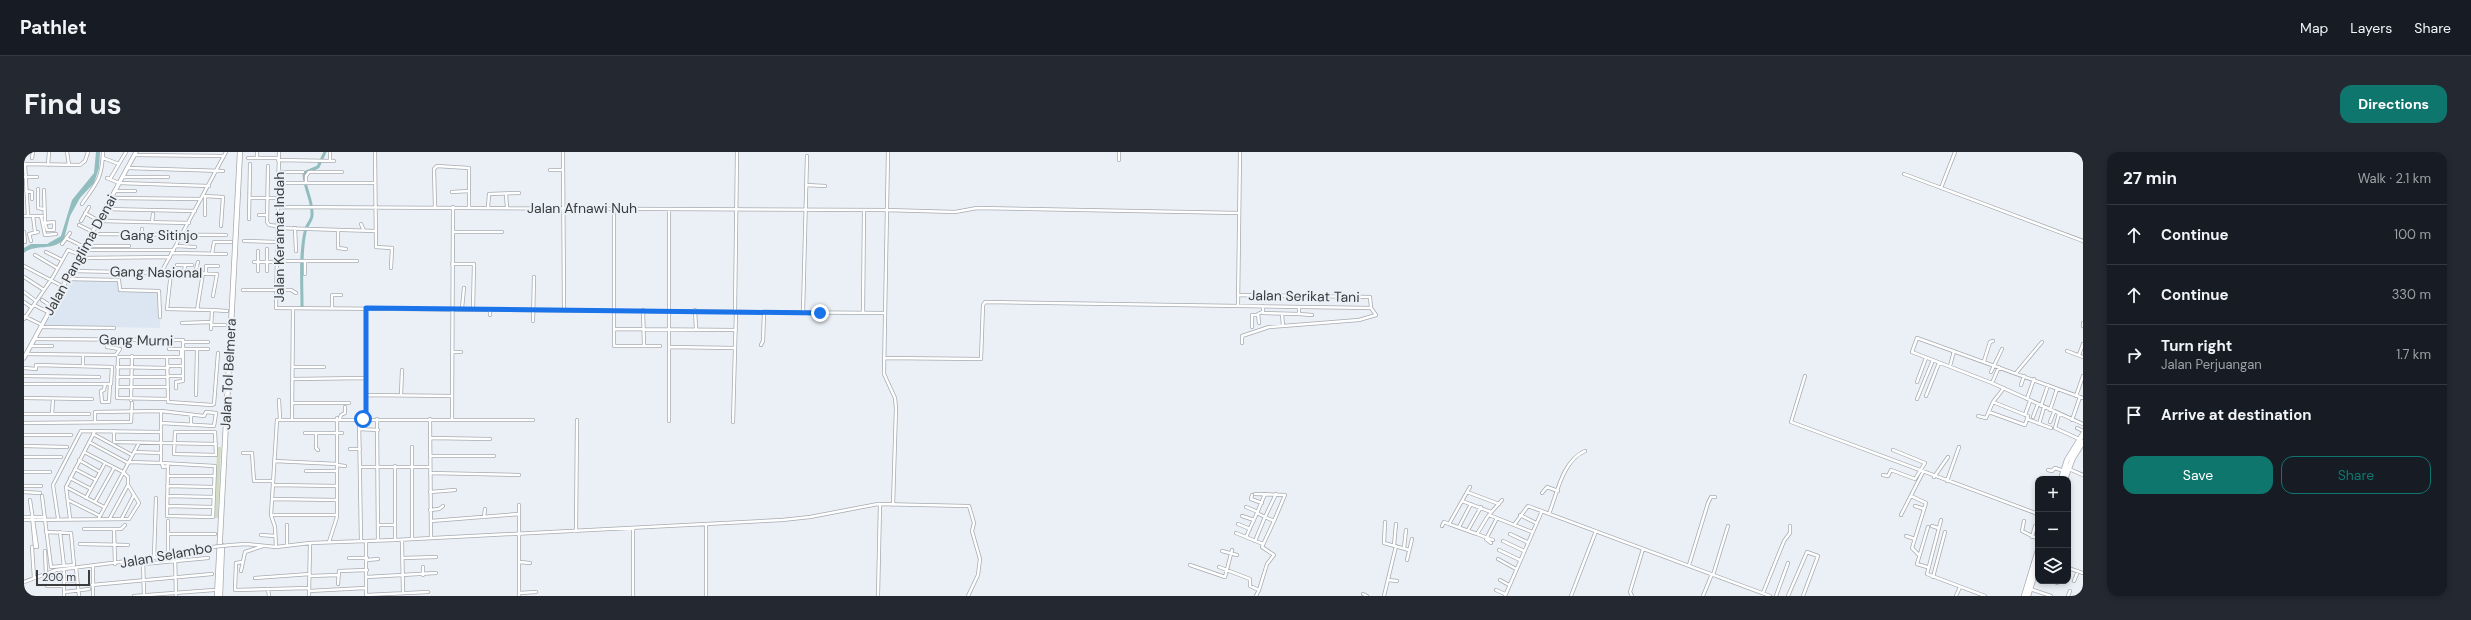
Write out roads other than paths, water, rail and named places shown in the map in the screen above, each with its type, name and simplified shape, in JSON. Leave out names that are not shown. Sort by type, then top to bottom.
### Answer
[{"type":"highway","name":"Jalan Tol Belmera","points":[[217,596],[242,152]]},
{"type":"highway","name":"Jalan Tol Belmera","points":[[220,596],[242,152]]},
{"type":"highway","points":[[2065,476],[2068,458],[2081,441],[2083,434]]},
{"type":"highway","points":[[2063,476],[2066,470]]},
{"type":"highway","points":[[2028,596],[2035,563]]},
{"type":"highway","points":[[2024,596],[2035,570]]},
{"type":"main road","name":"Jalan Panglima Denai","points":[[24,358],[135,154]]},
{"type":"street","points":[[32,158],[33,152]]},
{"type":"street","points":[[48,165],[49,152]]},
{"type":"street","points":[[67,152],[69,165]]},
{"type":"street","points":[[28,216],[24,164],[81,165],[88,152]]},
{"type":"street","points":[[82,204],[96,186],[102,172],[103,152]]},
{"type":"street","points":[[110,179],[125,152]]},
{"type":"street","points":[[162,271],[204,196],[226,152]]},
{"type":"street","points":[[256,152],[257,158]]},
{"type":"street","name":"Jalan Keramat Indah","points":[[279,152],[276,308],[293,308]]},
{"type":"street","points":[[248,158],[333,161],[330,152]]},
{"type":"street","points":[[375,152],[376,247],[392,248],[391,268]]},
{"type":"street","points":[[563,152],[564,309]]},
{"type":"street","points":[[733,422],[736,330],[735,209],[737,152]]},
{"type":"street","points":[[888,152],[883,313],[884,376],[895,398],[896,408],[893,505]]},
{"type":"street","points":[[1119,152],[1119,160]]},
{"type":"street","points":[[1238,305],[1240,152]]},
{"type":"street","points":[[1941,188],[1955,152]]},
{"type":"street","points":[[135,154],[224,156]]},
{"type":"street","points":[[803,312],[807,156]]},
{"type":"street","points":[[103,158],[119,164]]},
{"type":"street","points":[[249,219],[250,164]]},
{"type":"street","points":[[268,166],[268,224],[277,227],[331,231],[375,231]]},
{"type":"street","points":[[128,168],[223,171]]},
{"type":"street","points":[[435,207],[435,168],[469,168],[469,207]]},
{"type":"street","points":[[550,170],[563,170]]},
{"type":"street","points":[[278,172],[304,172]]},
{"type":"street","points":[[304,184],[306,176],[309,172],[342,172]]},
{"type":"street","points":[[1904,174],[2083,241]]},
{"type":"street","points":[[123,176],[168,178]]},
{"type":"street","points":[[25,177],[37,177]]},
{"type":"street","points":[[107,178],[119,183],[209,186]]},
{"type":"street","points":[[278,183],[375,184]]},
{"type":"street","points":[[806,185],[825,186]]},
{"type":"street","points":[[38,189],[38,208],[44,210]]},
{"type":"street","points":[[25,190],[32,192],[32,199]]},
{"type":"street","points":[[44,190],[43,216],[45,235],[56,234]]},
{"type":"street","points":[[115,191],[135,191]]},
{"type":"street","points":[[452,192],[469,192]]},
{"type":"street","points":[[488,207],[489,194],[519,194]]},
{"type":"street","points":[[506,194],[507,208]]},
{"type":"street","points":[[204,196],[205,215]]},
{"type":"street","points":[[204,196],[223,197],[221,226]]},
{"type":"street","points":[[111,198],[201,199]]},
{"type":"street","points":[[250,198],[278,198]]},
{"type":"street","points":[[81,221],[89,207]]},
{"type":"street","name":"Jalan Afnawi Nuh","points":[[278,207],[669,208],[955,212],[977,208],[1239,213]]},
{"type":"street","points":[[452,420],[453,207]]},
{"type":"street","points":[[614,208],[614,346],[660,346]]},
{"type":"street","points":[[669,208],[669,421]]},
{"type":"street","points":[[105,209],[195,211]]},
{"type":"street","points":[[863,313],[864,210]]},
{"type":"street","points":[[85,213],[99,221],[188,223]]},
{"type":"street","points":[[152,222],[153,214]]},
{"type":"street","points":[[258,215],[267,215]]},
{"type":"street","points":[[24,216],[43,216]]},
{"type":"street","points":[[30,241],[30,234],[37,232],[33,216]]},
{"type":"street","points":[[43,216],[45,223]]},
{"type":"street","points":[[361,224],[364,231]]},
{"type":"street","points":[[79,225],[92,233]]},
{"type":"street","points":[[295,228],[296,251]]},
{"type":"street","points":[[142,229],[142,235]]},
{"type":"street","points":[[338,231],[338,248],[346,249]]},
{"type":"street","points":[[24,232],[25,242]]},
{"type":"street","points":[[452,232],[502,232]]},
{"type":"street","points":[[62,244],[70,233]]},
{"type":"street","name":"Gang Sitinjo","points":[[92,233],[142,235],[226,235]]},
{"type":"street","points":[[66,238],[84,248],[226,254]]},
{"type":"street","points":[[244,241],[277,242]]},
{"type":"street","points":[[212,254],[214,242],[232,242]]},
{"type":"street","points":[[84,248],[129,246]]},
{"type":"street","points":[[176,246],[195,247]]},
{"type":"street","points":[[267,249],[267,271]]},
{"type":"street","points":[[114,328],[41,326],[24,317],[44,290],[68,250],[79,257],[170,257]]},
{"type":"street","points":[[258,251],[258,271]]},
{"type":"street","points":[[46,252],[62,260]]},
{"type":"street","points":[[35,255],[58,268]]},
{"type":"street","points":[[303,261],[305,274]]},
{"type":"street","points":[[254,262],[357,261]]},
{"type":"street","points":[[195,273],[198,262]]},
{"type":"street","points":[[452,264],[474,264],[473,308]]},
{"type":"street","points":[[177,265],[192,265]]},
{"type":"street","points":[[24,266],[62,286]]},
{"type":"street","points":[[184,272],[185,266]]},
{"type":"street","points":[[197,310],[206,266],[218,266]]},
{"type":"street","name":"Gang Nasional","points":[[71,271],[162,271],[218,274],[213,285],[213,296]]},
{"type":"street","points":[[171,272],[167,309],[227,311]]},
{"type":"street","points":[[24,277],[44,290]]},
{"type":"street","points":[[533,321],[534,277]]},
{"type":"street","points":[[66,279],[119,280],[120,290],[159,291],[160,317]]},
{"type":"street","points":[[462,308],[464,288]]},
{"type":"street","points":[[243,290],[294,291],[296,293]]},
{"type":"street","points":[[24,292],[36,301]]},
{"type":"street","points":[[332,307],[332,296],[341,295]]},
{"type":"street","name":"Jalan Serikat Tani","points":[[1238,295],[1370,297],[1371,308]]},
{"type":"street","points":[[42,300],[51,306]]},
{"type":"street","points":[[24,302],[48,312]]},
{"type":"street","points":[[884,358],[981,359],[982,305],[985,302],[1371,308],[1376,315],[1371,318],[1264,328],[1243,336],[1242,343]]},
{"type":"street","points":[[1262,312],[1263,306]]},
{"type":"street","points":[[1298,314],[1299,307]]},
{"type":"street","points":[[292,418],[293,308],[473,308],[883,313]]},
{"type":"street","points":[[366,308],[366,419]]},
{"type":"street","points":[[490,309],[490,315]]},
{"type":"street","points":[[211,326],[212,310]]},
{"type":"street","points":[[643,310],[644,346]]},
{"type":"street","points":[[695,310],[696,329]]},
{"type":"street","points":[[761,345],[763,341],[764,312]]},
{"type":"street","points":[[1252,327],[1252,315],[1262,312],[1312,315]]},
{"type":"street","points":[[1258,314],[1258,323]]},
{"type":"street","points":[[1282,314],[1283,326]]},
{"type":"street","points":[[182,323],[211,326],[226,325]]},
{"type":"street","points":[[614,329],[736,330]]},
{"type":"street","name":"Gang Murni","points":[[34,338],[182,340],[183,381],[176,382],[176,388]]},
{"type":"street","points":[[2072,420],[2082,398],[2016,372],[1917,338],[1912,352],[2004,388],[2054,412],[2072,420],[2083,424]]},
{"type":"street","points":[[126,345],[127,340]]},
{"type":"street","points":[[1984,361],[1990,342],[1993,341]]},
{"type":"street","points":[[183,342],[208,342]]},
{"type":"street","points":[[2016,372],[2042,342]]},
{"type":"street","points":[[2079,355],[2083,344]]},
{"type":"street","points":[[31,346],[52,346]]},
{"type":"street","points":[[26,354],[83,356],[117,355],[119,348],[107,347]]},
{"type":"street","points":[[669,347],[735,348]]},
{"type":"street","points":[[169,349],[208,349]]},
{"type":"street","points":[[1991,372],[2002,349]]},
{"type":"street","points":[[168,399],[131,401],[117,398],[118,356],[181,356],[182,350]]},
{"type":"street","points":[[196,350],[196,395]]},
{"type":"street","points":[[1950,366],[1954,351]]},
{"type":"street","points":[[2067,351],[2083,357]]},
{"type":"street","points":[[452,352],[461,352]]},
{"type":"street","points":[[166,357],[168,367],[168,402],[214,405],[218,353]]},
{"type":"street","points":[[83,356],[83,366]]},
{"type":"street","points":[[24,423],[131,422],[132,356]]},
{"type":"street","points":[[1917,382],[1926,358]]},
{"type":"street","points":[[1917,399],[1933,360]]},
{"type":"street","points":[[1926,396],[1939,362]]},
{"type":"street","points":[[24,368],[36,369],[36,365],[111,366],[109,402],[102,402],[101,391],[104,390],[105,384]]},
{"type":"street","points":[[117,367],[181,366]]},
{"type":"street","points":[[1992,383],[1999,366]]},
{"type":"street","points":[[293,367],[324,367]]},
{"type":"street","points":[[401,395],[402,370]]},
{"type":"street","points":[[24,376],[99,377]]},
{"type":"street","points":[[117,377],[181,376]]},
{"type":"street","points":[[1806,376],[1791,422],[2035,513]]},
{"type":"street","points":[[2021,385],[2024,376]]},
{"type":"street","points":[[2076,396],[2083,376]]},
{"type":"street","points":[[293,379],[366,378]]},
{"type":"street","points":[[1989,412],[2024,425],[2028,416],[2025,414],[2034,379]]},
{"type":"street","points":[[24,384],[111,384]]},
{"type":"street","points":[[2039,424],[2041,406],[2048,385]]},
{"type":"street","points":[[117,387],[168,387]]},
{"type":"street","points":[[1978,416],[1986,418],[1993,402],[2004,388]]},
{"type":"street","points":[[2050,410],[2057,388]]},
{"type":"street","points":[[366,396],[452,396]]},
{"type":"street","points":[[24,398],[92,399]]},
{"type":"street","points":[[52,414],[53,399]]},
{"type":"street","points":[[276,547],[275,524],[271,515],[277,421],[280,419],[279,400]]},
{"type":"street","points":[[1993,402],[2025,414]]},
{"type":"street","points":[[292,403],[349,403]]},
{"type":"street","points":[[2033,417],[2041,406]]},
{"type":"street","points":[[329,542],[337,515],[337,433],[339,418],[345,413],[345,407]]},
{"type":"street","points":[[161,411],[162,464]]},
{"type":"street","points":[[95,422],[95,412],[161,411],[205,416],[206,412],[216,413],[215,426],[161,423]]},
{"type":"street","points":[[2050,422],[2054,412]]},
{"type":"street","points":[[24,414],[89,414]]},
{"type":"street","points":[[2060,414],[2055,429],[2081,441]]},
{"type":"street","points":[[191,415],[191,425]]},
{"type":"street","points":[[280,419],[339,418],[533,420]]},
{"type":"street","points":[[359,419],[361,541]]},
{"type":"street","points":[[377,419],[378,540]]},
{"type":"street","points":[[430,419],[431,538]]},
{"type":"street","points":[[2027,419],[2051,428]]},
{"type":"street","points":[[576,531],[577,420]]},
{"type":"street","points":[[2077,428],[2083,431]]},
{"type":"street","points":[[359,429],[378,430]]},
{"type":"street","points":[[58,518],[53,485],[81,431],[161,432]]},
{"type":"street","points":[[114,431],[114,443]]},
{"type":"street","points":[[70,518],[66,487],[94,432]]},
{"type":"street","points":[[94,432],[133,454],[161,453]]},
{"type":"street","points":[[175,432],[215,432],[216,444],[216,456],[174,454],[175,432]]},
{"type":"street","points":[[305,433],[342,433]]},
{"type":"street","points":[[316,434],[316,448],[318,450]]},
{"type":"street","points":[[24,435],[71,435]]},
{"type":"street","points":[[430,438],[490,439]]},
{"type":"street","points":[[89,442],[128,463],[215,466],[212,518],[167,516],[168,465]]},
{"type":"street","points":[[114,443],[216,444]]},
{"type":"street","points":[[100,517],[139,443]]},
{"type":"street","points":[[24,446],[67,447]]},
{"type":"street","points":[[412,447],[412,539]]},
{"type":"street","points":[[1947,481],[1959,447]]},
{"type":"street","points":[[350,449],[360,449]]},
{"type":"street","points":[[1893,450],[1924,461],[1922,471],[1902,515]]},
{"type":"street","points":[[1549,514],[1567,468],[1575,457],[1585,451]]},
{"type":"street","points":[[84,452],[123,472],[128,477],[128,485],[110,518]]},
{"type":"street","points":[[243,453],[252,453],[254,481],[273,481]]},
{"type":"street","points":[[430,456],[494,456]]},
{"type":"street","points":[[24,457],[61,457]]},
{"type":"street","points":[[1934,476],[1948,457]]},
{"type":"street","points":[[79,460],[100,472]]},
{"type":"street","points":[[274,461],[337,464],[345,466]]},
{"type":"street","points":[[86,498],[105,463]]},
{"type":"street","points":[[395,466],[395,540]]},
{"type":"street","points":[[360,467],[430,467]]},
{"type":"street","points":[[95,502],[114,468]]},
{"type":"street","points":[[2048,470],[2052,471],[2055,468],[2083,475]]},
{"type":"street","points":[[75,469],[96,480]]},
{"type":"street","points":[[1883,475],[1888,476],[1891,470],[1915,479],[1922,471]]},
{"type":"street","points":[[306,471],[337,471]]},
{"type":"street","points":[[24,472],[50,472]]},
{"type":"street","points":[[430,474],[519,475]]},
{"type":"street","points":[[168,476],[215,476]]},
{"type":"street","points":[[70,478],[91,489]]},
{"type":"street","points":[[24,519],[100,517],[130,518],[139,503],[128,485]]},
{"type":"street","points":[[273,485],[337,486]]},
{"type":"street","points":[[24,486],[41,486]]},
{"type":"street","points":[[167,486],[214,487]]},
{"type":"street","points":[[66,487],[104,507]]},
{"type":"street","points":[[1449,524],[1470,487]]},
{"type":"street","points":[[1542,493],[1547,488],[1558,491]]},
{"type":"street","points":[[430,492],[455,490]]},
{"type":"street","points":[[24,492],[40,493]]},
{"type":"street","points":[[1468,492],[1499,504]]},
{"type":"street","points":[[122,518],[134,494]]},
{"type":"street","points":[[1246,538],[1265,494]]},
{"type":"street","points":[[1256,596],[1267,564],[1274,556],[1272,552],[1263,548],[1263,544],[1286,496],[1265,494],[1254,495],[1251,499],[1262,503]]},
{"type":"street","points":[[1255,541],[1276,494]]},
{"type":"street","points":[[42,496],[46,532],[51,567],[64,569],[74,565],[72,534],[46,532]]},
{"type":"street","points":[[167,496],[214,497]]},
{"type":"street","points":[[1911,496],[1926,503],[1912,549],[1919,555]]},
{"type":"street","points":[[1689,565],[1708,503],[1711,497],[1715,497]]},
{"type":"street","points":[[154,558],[156,498]]},
{"type":"street","points":[[272,499],[337,500]]},
{"type":"street","points":[[30,500],[33,518],[35,532],[37,547],[35,547],[35,532]]},
{"type":"street","points":[[67,500],[100,517]]},
{"type":"street","points":[[1477,534],[1490,513],[1502,500]]},
{"type":"street","points":[[1462,501],[1481,507],[1497,518],[1532,532]]},
{"type":"street","points":[[878,596],[880,504]]},
{"type":"street","name":"Jalan Selambo","points":[[24,582],[64,569],[93,567],[143,559],[175,556],[212,547],[231,545],[246,544],[276,547],[310,542],[402,540],[706,524],[810,517],[880,504],[969,506],[974,523],[972,531],[980,559],[978,575],[968,596]]},
{"type":"street","points":[[1459,527],[1471,504]]},
{"type":"street","points":[[519,505],[519,594],[536,592]]},
{"type":"street","points":[[167,506],[213,507]]},
{"type":"street","points":[[430,510],[439,509],[443,506]]},
{"type":"street","points":[[1512,524],[1527,506],[1770,596]]},
{"type":"street","points":[[1915,506],[1924,509]]},
{"type":"street","points":[[1246,507],[1274,521]]},
{"type":"street","points":[[1468,530],[1481,507]]},
{"type":"street","points":[[484,517],[485,509]]},
{"type":"street","points":[[1496,590],[1505,595],[1527,542],[1542,511]]},
{"type":"street","points":[[430,521],[519,514]]},
{"type":"street","points":[[271,515],[337,515]]},
{"type":"street","points":[[1520,515],[1536,523]]},
{"type":"street","points":[[1242,516],[1254,520]]},
{"type":"street","points":[[1486,537],[1497,518]]},
{"type":"street","points":[[1941,520],[1927,575],[1985,596]]},
{"type":"street","points":[[168,521],[168,556]]},
{"type":"street","points":[[2024,521],[2021,529],[2035,538]]},
{"type":"street","points":[[1385,522],[1384,543],[1410,550]]},
{"type":"street","points":[[1442,526],[1444,522],[1493,540]]},
{"type":"street","points":[[378,524],[395,525]]},
{"type":"street","points":[[706,524],[706,596]]},
{"type":"street","points":[[1238,524],[1250,529]]},
{"type":"street","points":[[1384,596],[1395,546],[1396,524]]},
{"type":"street","points":[[84,529],[122,529],[125,525]]},
{"type":"street","points":[[287,525],[287,545]]},
{"type":"street","points":[[1703,596],[1728,526]]},
{"type":"street","points":[[1763,594],[1784,541],[1790,533],[1790,526]]},
{"type":"street","points":[[1932,526],[1938,528]]},
{"type":"street","points":[[2032,537],[2035,526]]},
{"type":"street","points":[[1928,527],[1917,564],[1929,568]]},
{"type":"street","points":[[632,528],[633,596]]},
{"type":"street","points":[[114,529],[115,564]]},
{"type":"street","points":[[1404,548],[1406,530]]},
{"type":"street","points":[[1571,596],[1596,531]]},
{"type":"street","points":[[60,532],[64,569],[64,596]]},
{"type":"street","points":[[1933,577],[1945,532]]},
{"type":"street","points":[[168,534],[214,534]]},
{"type":"street","points":[[1236,534],[1263,544]]},
{"type":"street","points":[[1510,534],[1527,542]]},
{"type":"street","points":[[261,535],[275,536]]},
{"type":"street","points":[[1906,536],[1915,539]]},
{"type":"street","points":[[1486,537],[1486,540],[1491,544]]},
{"type":"street","points":[[1407,560],[1412,539]]},
{"type":"street","points":[[402,540],[403,593]]},
{"type":"street","points":[[366,541],[366,595],[428,592]]},
{"type":"street","points":[[1503,541],[1524,551]]},
{"type":"street","points":[[309,596],[310,542]]},
{"type":"street","points":[[80,544],[128,545]]},
{"type":"street","points":[[241,571],[245,552],[264,546]]},
{"type":"street","points":[[32,547],[34,578]]},
{"type":"street","points":[[1632,596],[1630,592],[1643,549]]},
{"type":"street","points":[[1499,550],[1520,560]]},
{"type":"street","points":[[45,551],[46,574],[64,576]]},
{"type":"street","points":[[1222,551],[1231,552],[1237,555]]},
{"type":"street","points":[[1190,565],[1225,577],[1228,570],[1231,552]]},
{"type":"street","points":[[1788,596],[1807,552],[1818,556],[1803,596]]},
{"type":"street","points":[[175,556],[176,594]]},
{"type":"street","points":[[403,558],[436,557]]},
{"type":"street","points":[[144,564],[208,558]]},
{"type":"street","points":[[349,558],[378,559]]},
{"type":"street","points":[[143,559],[144,596]]},
{"type":"street","points":[[1498,559],[1516,569]]},
{"type":"street","points":[[242,562],[236,564],[235,590],[365,588]]},
{"type":"street","points":[[519,562],[530,563]]},
{"type":"street","points":[[1776,596],[1788,563]]},
{"type":"street","points":[[93,567],[93,596]]},
{"type":"street","points":[[423,567],[423,574]]},
{"type":"street","points":[[1219,567],[1250,579],[1250,586],[1259,590]]},
{"type":"street","points":[[76,568],[77,591],[79,596]]},
{"type":"street","points":[[2071,569],[2083,573]]},
{"type":"street","points":[[338,584],[338,575],[340,571],[367,570]]},
{"type":"street","points":[[2074,581],[2078,571]]},
{"type":"street","points":[[367,577],[436,573]]},
{"type":"street","points":[[92,585],[212,574]]},
{"type":"street","points":[[255,578],[338,575]]},
{"type":"street","points":[[64,581],[76,580]]},
{"type":"street","points":[[1388,580],[1397,581]]},
{"type":"street","points":[[1500,580],[1509,586]]},
{"type":"street","points":[[47,586],[64,586]]},
{"type":"street","points":[[1956,596],[1960,587]]},
{"type":"street","points":[[65,592],[89,589]]},
{"type":"street","points":[[268,589],[269,596]]},
{"type":"street","points":[[2030,589],[2051,596]]},
{"type":"street","points":[[134,596],[214,590]]},
{"type":"street","points":[[2068,596],[2070,591]]},
{"type":"street","points":[[1758,596],[1759,592]]},
{"type":"street","points":[[1974,596],[1976,592]]},
{"type":"street","points":[[1363,594],[1367,596]]},
{"type":"water","points":[[96,152],[100,152],[99,168],[94,183],[80,198],[70,216],[64,239],[60,243],[50,247],[34,248],[24,253],[24,248],[31,244],[47,244],[61,236],[72,200],[94,173]]},
{"type":"waterway","points":[[302,306],[302,250],[306,230],[312,215],[304,173],[318,167],[325,152]]}]
